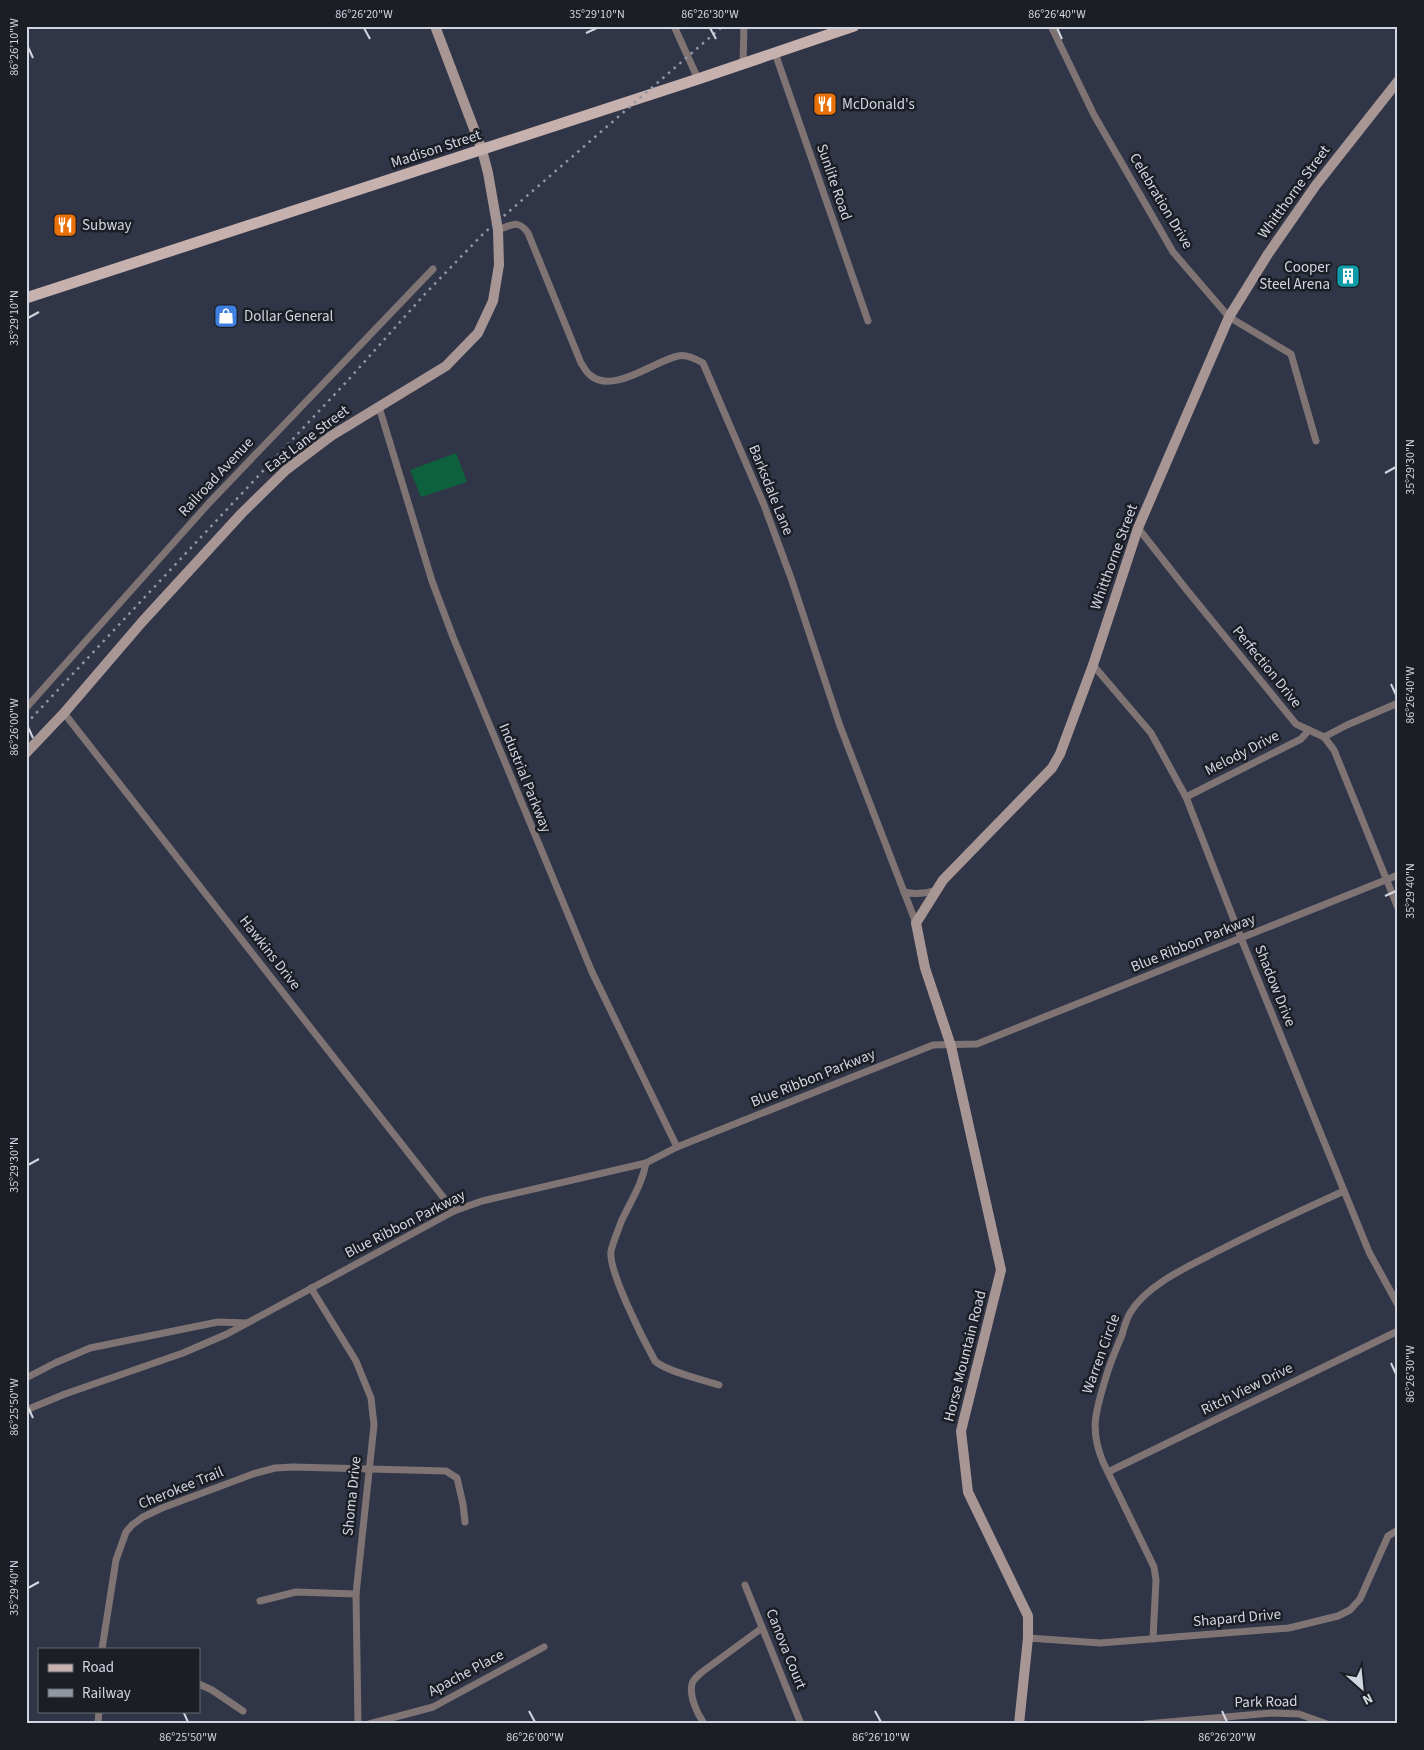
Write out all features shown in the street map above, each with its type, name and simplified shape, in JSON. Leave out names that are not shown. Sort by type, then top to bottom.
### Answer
[{"type":"main road","name":"Madison Street","points":[[26,298],[482,150],[854,26]]},
{"type":"street","name":"East Lane Street","points":[[26,753],[64,713],[142,622],[242,512],[286,470],[331,436],[446,366],[478,333],[493,301],[499,265],[498,230],[482,150],[435,26]]},
{"type":"street","points":[[674,26],[698,79]]},
{"type":"street","points":[[743,63],[744,26]]},
{"type":"street","name":"Celebration Drive","points":[[1051,26],[1094,115],[1173,252],[1229,318],[1291,354],[1316,441]]},
{"type":"street","name":"Sunlite Road","points":[[775,53],[868,321]]},
{"type":"street","name":"Whitthorne Street","points":[[916,923],[943,880],[1052,768],[1060,754],[1093,664],[1138,528],[1229,318],[1268,254],[1316,185],[1398,82]]},
{"type":"street","name":"Barksdale Lane","points":[[498,230],[516,224],[523,226],[528,232],[581,363],[588,374],[596,380],[616,381],[679,355],[693,358],[703,364],[771,523],[840,726],[916,923]]},
{"type":"street","name":"Railroad Avenue","points":[[26,708],[209,503],[433,269]]},
{"type":"street","name":"Industrial Parkway","points":[[379,406],[432,581],[452,637],[592,972],[677,1147]]},
{"type":"street","name":"Perfection Drive","points":[[1138,528],[1296,724],[1324,736]]},
{"type":"street","name":"Shadow Drive","points":[[1093,664],[1151,732],[1186,797],[1241,938],[1369,1252],[1398,1305]]},
{"type":"street","points":[[1398,703],[1347,724],[1324,736],[1334,750],[1398,908]]},
{"type":"street","name":"Hawkins Drive","points":[[64,713],[454,1211]]},
{"type":"street","name":"Melody Drive","points":[[1186,797],[1301,739],[1309,730]]},
{"type":"street","name":"Blue Ribbon Parkway","points":[[26,1412],[64,1394],[183,1353],[227,1334],[454,1211],[482,1201],[646,1163],[677,1147],[933,1045],[977,1044],[1398,874]]},
{"type":"street","points":[[904,892],[924,894],[937,890]]},
{"type":"street","points":[[916,923],[925,968],[951,1046]]},
{"type":"street","name":"Horse Mountain Road","points":[[951,1046],[1002,1270],[961,1431],[968,1492],[1028,1616],[1028,1638],[1019,1724]]},
{"type":"street","points":[[646,1163],[644,1176],[621,1222],[611,1252],[612,1264],[625,1299],[655,1361],[669,1368],[719,1385]]},
{"type":"street","name":"Warren Circle","points":[[1153,1639],[1156,1580],[1154,1567],[1097,1449],[1094,1434],[1095,1414],[1108,1369],[1130,1313],[1159,1284],[1200,1260],[1262,1228],[1344,1191]]},
{"type":"street","name":"Shoma Drive","points":[[311,1288],[356,1362],[371,1398],[374,1425],[356,1594],[358,1724]]},
{"type":"street","points":[[26,1378],[90,1348],[218,1322],[247,1323]]},
{"type":"street","name":"Ritch View Drive","points":[[1108,1472],[1398,1331]]},
{"type":"street","name":"Cherokee Trail","points":[[102,1648],[116,1560],[126,1532],[138,1521],[162,1508],[253,1474],[275,1468],[438,1469],[455,1475],[460,1485],[465,1522]]},
{"type":"street","name":"Shapard Drive","points":[[1028,1638],[1100,1644],[1289,1628],[1338,1616],[1350,1610],[1360,1599],[1388,1536],[1398,1530]]},
{"type":"street","name":"Canova Court","points":[[745,1585],[801,1724]]},
{"type":"street","points":[[260,1601],[296,1592],[356,1594]]},
{"type":"street","points":[[703,1722],[697,1713],[692,1691],[694,1680],[762,1628]]},
{"type":"street","name":"Apache Place","points":[[369,1724],[433,1707],[544,1646]]},
{"type":"street","points":[[200,1684],[212,1690],[243,1712]]},
{"type":"street","name":"Park Road","points":[[1145,1724],[1272,1713],[1299,1714],[1326,1724]]},
{"type":"green space","points":[[456,453],[467,482],[421,497],[410,470]]},
{"type":"railway","points":[[26,724],[483,234],[723,26]]},
{"type":"place","name":"McDonald's","points":[[825,104]]},
{"type":"place","name":"Subway","points":[[65,225]]},
{"type":"place","name":"Cooper Steel Arena","points":[[1348,276]]},
{"type":"place","name":"Dollar General","points":[[226,316]]}]
